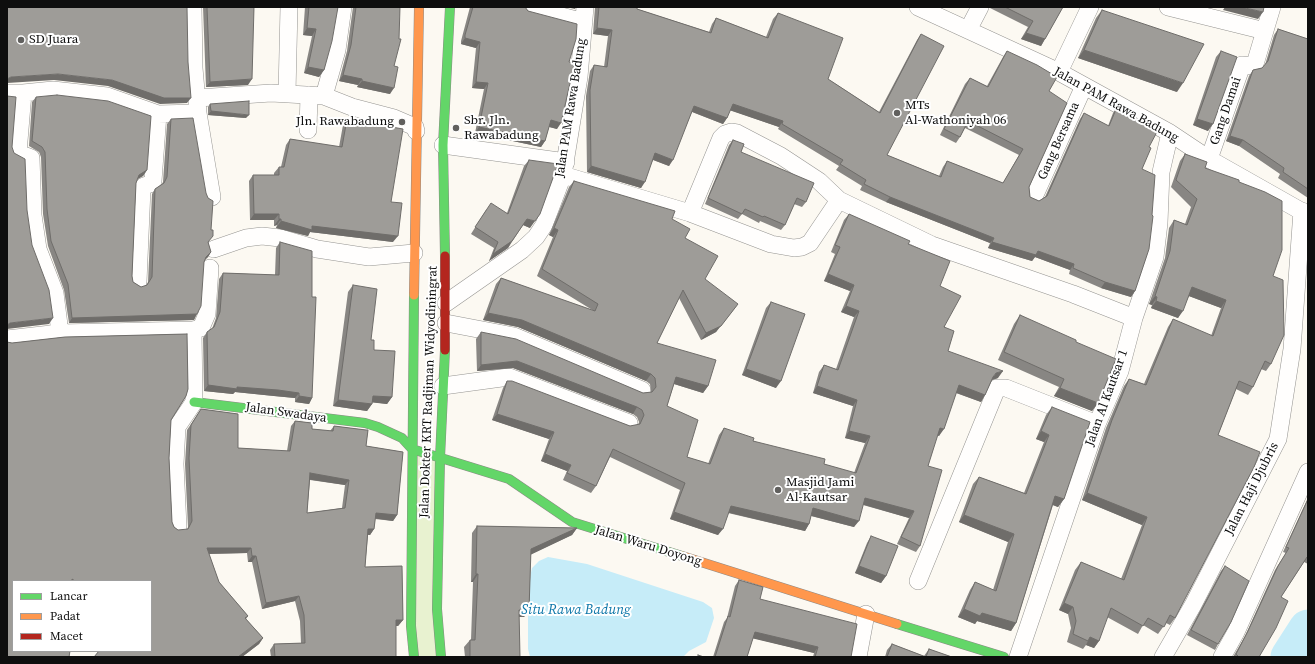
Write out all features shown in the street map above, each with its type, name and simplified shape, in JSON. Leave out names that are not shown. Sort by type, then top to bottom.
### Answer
[{"type":"main road","name":"Jalan Dokter KRT Radjiman Widyodiningrat","points":[[414,657],[411,626],[412,449],[419,7]]},
{"type":"main road","name":"Jalan Dokter KRT Radjiman Widyodiningrat","points":[[441,657],[437,609],[440,458],[446,323],[444,145],[450,7]]},
{"type":"main road","name":"Jalan Swadaya","points":[[194,402],[365,423],[402,438],[412,449],[440,458]]},
{"type":"main road","name":"Jalan Waru Doyong","points":[[440,458],[509,479],[572,522],[1004,657]]},
{"type":"street","points":[[193,7],[194,68],[212,197]]},
{"type":"street","points":[[287,93],[289,7]]},
{"type":"street","points":[[308,130],[316,95],[337,50],[343,7]]},
{"type":"street","points":[[527,7],[584,14]]},
{"type":"street","name":"Jalan PAM Rawa Badung","points":[[918,7],[1059,72],[1170,133],[1209,159],[1305,213]]},
{"type":"street","points":[[968,30],[980,7]]},
{"type":"street","points":[[1059,72],[1090,7]]},
{"type":"street","points":[[1168,7],[1265,31]]},
{"type":"street","name":"Gang Damai","points":[[1209,159],[1242,65],[1253,66],[1272,7]]},
{"type":"street","name":"Jalan PAM Rawa Badung","points":[[446,303],[522,250],[536,237],[544,225],[565,169],[579,77],[584,14]]},
{"type":"street","name":"Gang Bersama","points":[[1034,197],[1084,86]]},
{"type":"street","points":[[60,333],[55,293],[38,249],[33,215],[31,158],[18,153],[15,93],[53,90],[107,96],[158,114],[256,93],[316,95],[352,107],[394,118],[415,127],[416,130]]},
{"type":"street","points":[[138,282],[142,189],[145,185],[153,183],[158,114]]},
{"type":"street","points":[[690,213],[721,138],[725,134],[731,132],[737,133],[781,156],[819,181],[839,200],[932,245],[1073,294],[1134,318]]},
{"type":"street","name":"Jalan Al Kautsar 1","points":[[1018,657],[1097,424],[1120,371],[1134,318],[1156,257],[1160,223],[1161,172],[1170,133]]},
{"type":"street","points":[[444,145],[565,169],[690,213],[771,244],[794,248],[802,247],[810,243],[839,200]]},
{"type":"street","name":"Jalan Haji Djubris","points":[[1164,657],[1211,571],[1278,439],[1292,349],[1305,213]]},
{"type":"street","points":[[214,249],[246,238],[262,236],[280,238],[317,249],[369,257],[414,253]]},
{"type":"street","points":[[7,339],[60,333],[193,330],[201,328],[208,314],[210,268]]},
{"type":"street","points":[[446,323],[514,336],[642,390]]},
{"type":"street","points":[[178,527],[175,464],[178,427],[194,402],[193,330]]},
{"type":"street","points":[[443,386],[509,377],[628,423]]},
{"type":"street","points":[[918,581],[997,388],[1006,388],[1097,424]]},
{"type":"street","points":[[1222,657],[1236,632],[1308,472]]},
{"type":"street","points":[[858,657],[866,614]]},
{"type":"green space","points":[[412,449],[440,458],[441,657],[414,657]]},
{"type":"water","name":"Situ Rawa Badung","points":[[548,557],[587,564],[703,602],[712,608],[714,618],[706,642],[689,651],[683,657],[530,657],[528,649],[528,586],[532,568],[539,561]]},
{"type":"building","points":[[7,7],[187,7],[188,62],[191,98],[164,98],[112,80],[58,74],[11,77],[7,79]]},
{"type":"building","points":[[207,7],[254,7],[252,79],[210,82]]},
{"type":"building","points":[[309,7],[338,7],[332,41],[324,70],[308,67],[316,29],[307,28]]},
{"type":"building","points":[[356,7],[400,7],[399,39],[401,39],[394,66],[398,67],[394,88],[343,75],[351,45]]},
{"type":"building","points":[[473,7],[525,7],[528,11],[577,24],[576,39],[569,62],[574,63],[573,70],[561,123],[551,120],[545,141],[479,127],[488,83],[476,82],[480,42],[465,38]]},
{"type":"building","points":[[599,7],[637,7],[637,9],[711,33],[716,18],[768,38],[778,13],[843,38],[828,79],[880,113],[921,34],[944,46],[887,155],[941,177],[947,161],[1003,183],[1023,149],[968,121],[960,137],[944,129],[970,78],[988,87],[1007,51],[1037,65],[1057,77],[1049,91],[1067,103],[1029,187],[1030,197],[1039,201],[1047,196],[1084,113],[1109,126],[1117,107],[1158,130],[1149,147],[1151,148],[1142,169],[1155,175],[1153,216],[1149,249],[1135,291],[1105,282],[1073,268],[1074,264],[1038,251],[1036,255],[992,242],[994,238],[890,197],[864,184],[866,180],[840,164],[843,160],[782,124],[783,121],[733,104],[727,118],[694,106],[673,160],[655,153],[645,182],[591,166],[590,90],[594,65],[607,67],[612,30],[597,28]]},
{"type":"building","points":[[1005,7],[1063,7],[1045,39],[1026,33],[1033,21]]},
{"type":"building","points":[[1241,7],[1264,7],[1263,12]]},
{"type":"building","points":[[1102,10],[1204,44],[1183,83],[1084,50]]},
{"type":"building","points":[[1278,29],[1308,39],[1308,189],[1283,172],[1284,168],[1243,140],[1230,136],[1253,70],[1262,68],[1268,61]]},
{"type":"building","points":[[1221,51],[1237,57],[1213,124],[1197,119]]},
{"type":"building","points":[[57,95],[108,101],[151,116],[147,170],[139,175],[136,183],[132,276],[133,282],[141,287],[147,285],[152,277],[155,189],[164,183],[167,177],[171,119],[193,118],[206,193],[208,198],[213,201],[211,230],[213,230],[213,236],[208,242],[211,252],[206,257],[204,262],[201,306],[197,314],[72,318],[68,284],[51,241],[47,209],[45,152],[42,147],[32,141],[36,97]]},
{"type":"building","points":[[7,96],[16,97],[12,147],[14,153],[25,159],[27,210],[32,245],[49,290],[53,318],[10,323],[7,325]]},
{"type":"building","points":[[249,101],[249,115],[211,111],[210,104]]},
{"type":"building","points":[[347,119],[403,129],[391,202],[402,203],[398,236],[312,226],[312,230],[281,221],[281,219],[279,219],[279,214],[254,214],[253,175],[279,175],[279,167],[284,167],[290,139],[342,147]]},
{"type":"building","points":[[733,140],[744,144],[741,152],[814,183],[806,202],[797,198],[785,225],[745,209],[742,214],[708,198]]},
{"type":"building","points":[[1185,154],[1207,162],[1205,168],[1239,180],[1239,182],[1265,192],[1282,201],[1282,250],[1273,276],[1283,280],[1284,335],[1271,364],[1265,361],[1253,387],[1239,381],[1218,435],[1260,452],[1254,467],[1175,618],[1170,615],[1164,627],[1148,618],[1143,626],[1111,608],[1099,641],[1090,637],[1088,641],[1073,634],[1076,621],[1073,607],[1064,603],[1081,562],[1124,580],[1147,517],[1087,493],[1112,420],[1129,379],[1146,385],[1173,319],[1213,336],[1226,300],[1192,287],[1183,311],[1156,301],[1157,297],[1155,296],[1170,251],[1174,220],[1187,225],[1197,199],[1176,180]]},
{"type":"building","points":[[529,160],[558,164],[540,214],[535,221],[527,219],[512,241],[493,254],[498,242],[475,227],[491,203],[508,214]]},
{"type":"building","points":[[574,181],[675,211],[672,219],[690,229],[685,238],[718,256],[705,279],[738,304],[721,326],[706,333],[683,290],[657,343],[716,360],[708,386],[676,377],[667,406],[698,420],[687,457],[710,464],[724,428],[754,438],[753,441],[825,459],[824,464],[856,473],[870,436],[849,431],[857,400],[817,386],[824,365],[838,370],[859,311],[846,306],[854,285],[828,274],[840,247],[835,245],[849,214],[910,241],[908,244],[950,261],[940,286],[961,296],[944,327],[954,331],[948,351],[1003,371],[996,373],[993,377],[985,395],[959,385],[944,429],[940,428],[928,466],[942,470],[920,546],[901,537],[914,511],[865,498],[859,521],[813,508],[809,524],[731,506],[723,529],[674,512],[685,483],[613,449],[596,486],[567,473],[571,465],[545,454],[554,432],[497,414],[507,381],[512,381],[630,426],[640,424],[644,415],[642,410],[637,407],[517,361],[481,365],[481,332],[516,339],[643,393],[652,392],[656,387],[655,378],[651,374],[522,320],[488,313],[501,278],[595,311],[598,304],[542,269],[558,230],[554,228]]},
{"type":"building","points":[[280,242],[312,251],[312,297],[316,297],[312,398],[299,396],[299,393],[278,390],[237,387],[237,389],[208,385],[207,332],[214,327],[220,312],[223,273],[279,275]]},
{"type":"building","points":[[353,285],[377,289],[371,340],[374,340],[374,350],[395,351],[392,397],[373,396],[372,404],[338,400]]},
{"type":"building","points":[[771,302],[805,314],[781,381],[746,369]]},
{"type":"building","points":[[1020,315],[1076,340],[1076,342],[1116,359],[1098,403],[1060,388],[1064,379],[1004,352]]},
{"type":"building","points":[[187,334],[188,389],[186,396],[171,420],[169,458],[172,522],[174,527],[178,530],[188,529],[192,521],[189,458],[191,425],[201,409],[238,414],[238,448],[290,451],[295,421],[312,423],[312,429],[333,431],[334,426],[368,430],[366,446],[403,452],[397,515],[376,513],[374,529],[368,529],[365,567],[402,566],[403,620],[396,620],[396,657],[275,657],[274,644],[305,643],[304,615],[299,596],[266,603],[256,556],[252,556],[251,548],[207,548],[219,582],[248,616],[245,618],[263,638],[238,657],[94,657],[98,652],[152,652],[152,580],[72,579],[12,580],[12,652],[70,652],[69,657],[7,657],[7,342],[12,343],[65,337]],"holes":[[[310,473],[349,480],[345,508],[307,513]]]},
{"type":"building","points":[[1052,407],[1090,422],[1064,499],[1055,496],[1016,623],[982,613],[980,616],[964,609],[975,582],[996,591],[1014,534],[964,515],[979,477],[1026,494],[1049,435],[1041,431]]},
{"type":"building","points":[[1308,499],[1308,558],[1307,557],[1281,597],[1288,601],[1276,628],[1259,657],[1239,657],[1236,654],[1278,566],[1289,548],[1286,547]]},
{"type":"building","points":[[477,526],[577,528],[531,549],[529,610],[519,610],[520,657],[470,657],[470,640],[475,640],[478,574],[476,574]]},
{"type":"building","points":[[871,536],[898,546],[886,576],[859,566]]},
{"type":"building","points":[[1225,566],[1249,581],[1231,622],[1218,644],[1191,630]]},
{"type":"building","points":[[739,580],[763,587],[760,599],[857,624],[851,657],[815,657],[818,647],[755,632],[747,657],[715,657],[728,616],[730,617]]},
{"type":"building","points":[[892,644],[926,657],[887,657]]},
{"type":"building","points":[[929,649],[952,657],[926,657]]},
{"type":"waterway","points":[[1290,657],[1308,629]]},
{"type":"traffic: fast","points":[[445,256],[443,145],[450,7]]},
{"type":"traffic: fast","points":[[414,295],[411,626],[414,657]]},
{"type":"traffic: fast","points":[[441,657],[437,609],[440,458],[445,350]]},
{"type":"traffic: fast","points":[[194,402],[365,423],[378,427],[402,438],[412,449],[509,479],[572,522],[682,556]]},
{"type":"traffic: fast","points":[[897,624],[1004,657]]},
{"type":"traffic: slow","points":[[414,295],[419,7]]},
{"type":"traffic: slow","points":[[682,556],[897,624]]},
{"type":"traffic: jam","points":[[445,256],[445,350]]},
{"type":"place","name":"SD Juara","points":[[21,40]]},
{"type":"place","name":"MTs Al-Wathoniyah 06","points":[[897,113]]},
{"type":"place","name":"Jln. Rawabadung","points":[[402,122]]},
{"type":"place","name":"Sbr. Jln. Rawabadung","points":[[456,128]]},
{"type":"place","name":"Masjid Jami Al-Kautsar","points":[[778,490]]}]
